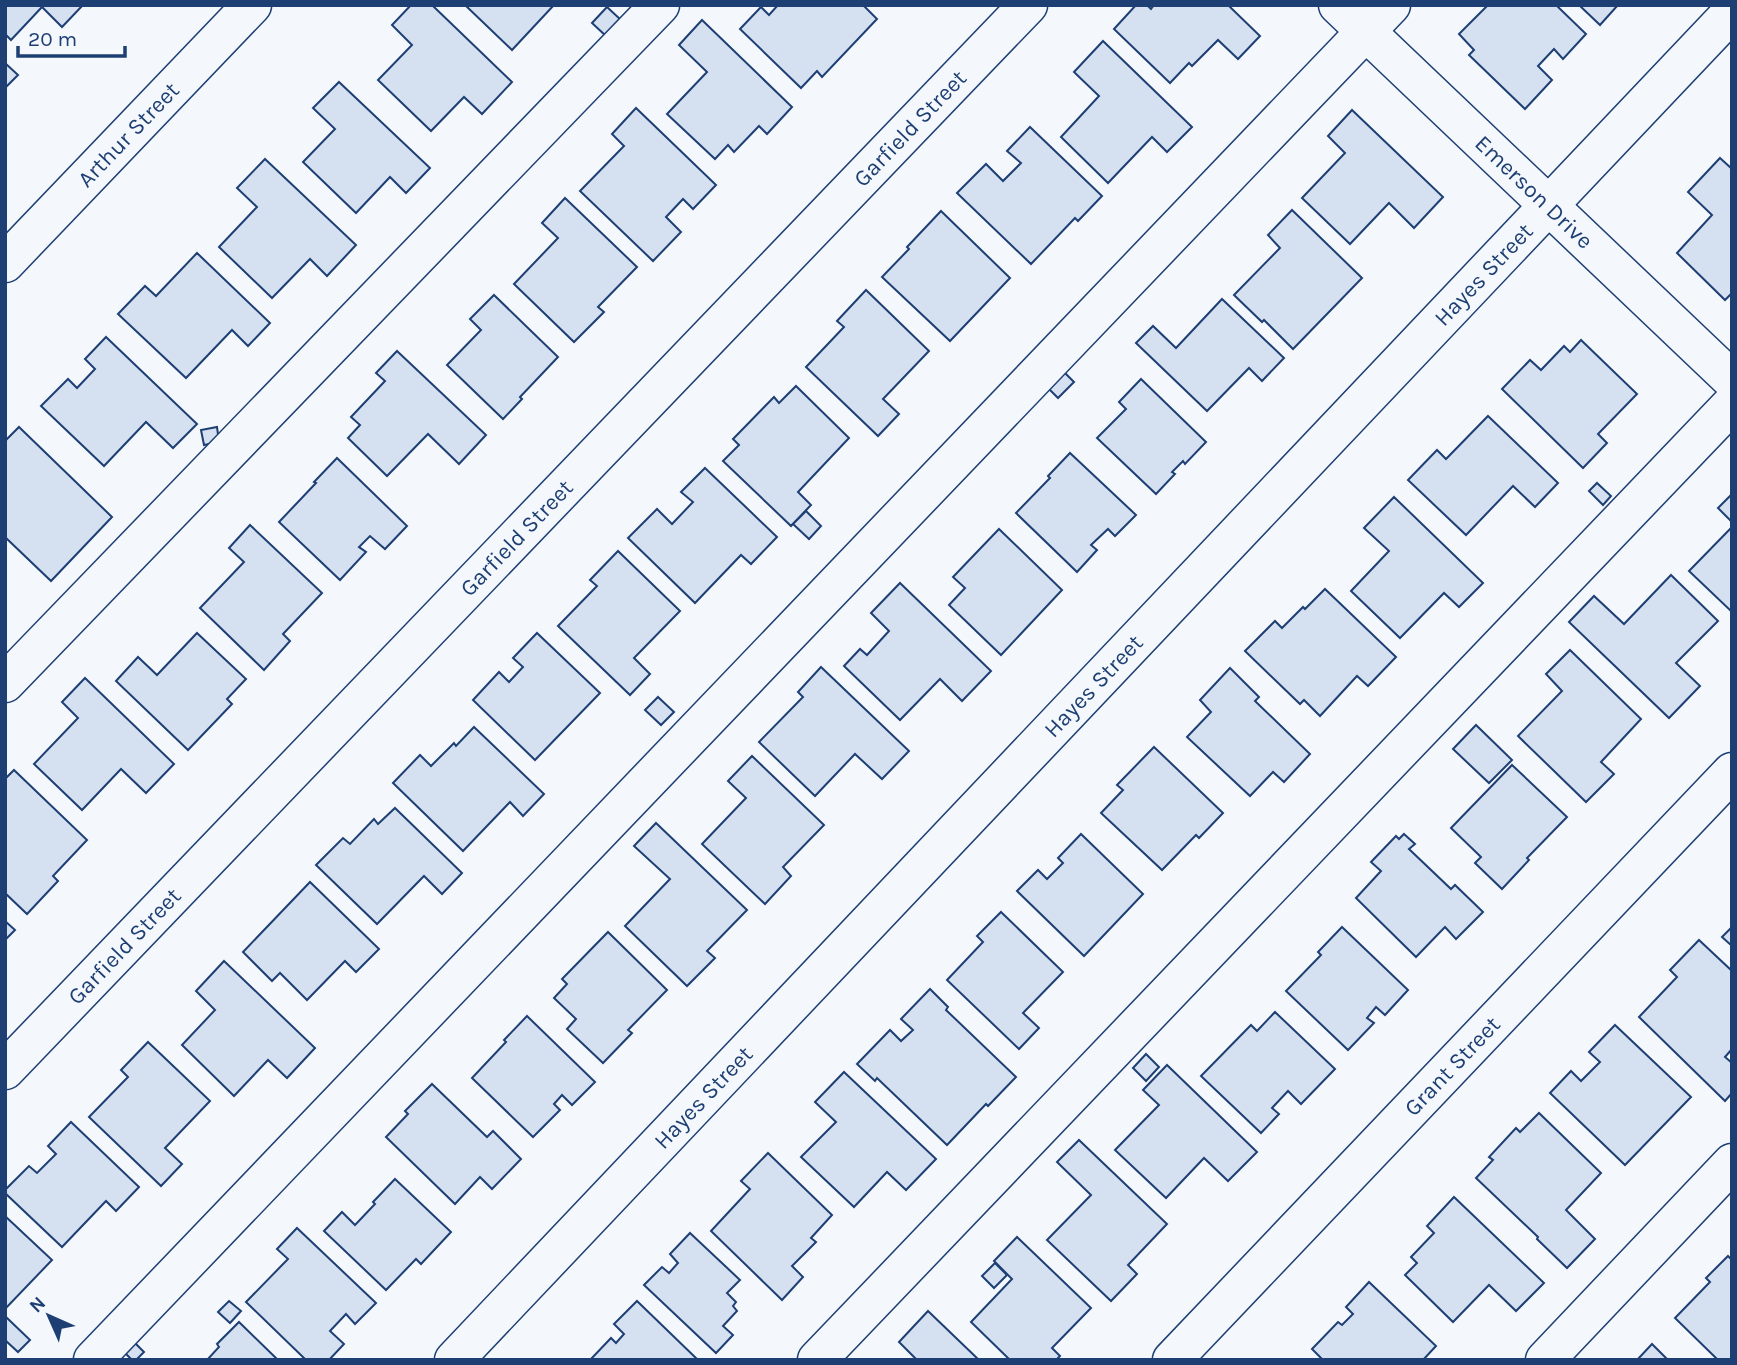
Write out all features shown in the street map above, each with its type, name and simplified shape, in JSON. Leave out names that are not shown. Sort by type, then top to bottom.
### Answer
[{"type":"street","name":"Arthur Street","points":[[5,263],[252,5]]},
{"type":"street","points":[[5,683],[660,5]]},
{"type":"street","name":"Garfield Street","points":[[5,1070],[1028,5]]},
{"type":"street","name":"Emerson Drive","points":[[1338,5],[1379,19],[1549,206],[1732,380]]},
{"type":"street","name":"Hayes Street","points":[[454,1360],[1732,12]]},
{"type":"street","points":[[93,1360],[1379,19]]},
{"type":"street","points":[[817,1360],[1732,404]]},
{"type":"street","name":"Grant Street","points":[[1172,1360],[1732,772]]},
{"type":"street","points":[[1545,1360],[1732,1163]]},
{"type":"building","points":[[5,5],[83,5],[62,27],[42,7],[11,40],[5,34]]},
{"type":"building","points":[[411,5],[432,5],[512,82],[482,114],[464,97],[431,131],[378,80],[412,45],[392,25]]},
{"type":"building","points":[[465,5],[554,5],[512,50]]},
{"type":"building","points":[[778,5],[863,5],[877,19],[822,77],[817,71],[801,88],[740,29],[761,7],[769,15]]},
{"type":"building","points":[[1136,5],[1147,5],[1151,9],[1154,5],[1228,5],[1260,36],[1238,59],[1218,40],[1192,66],[1189,63],[1170,83],[1114,29]]},
{"type":"building","points":[[1488,5],[1556,5],[1586,34],[1563,59],[1554,49],[1538,66],[1552,80],[1525,109],[1469,55],[1474,50],[1459,34]]},
{"type":"building","points":[[1579,5],[1618,5],[1600,25]]},
{"type":"building","points":[[607,7],[621,20],[606,36],[592,23]]},
{"type":"building","points":[[702,20],[792,107],[767,134],[759,126],[734,152],[728,145],[715,159],[667,114],[707,72],[679,45]]},
{"type":"building","points":[[1103,41],[1192,127],[1167,152],[1152,137],[1108,183],[1061,137],[1099,96],[1074,72]]},
{"type":"building","points":[[5,63],[18,75],[5,88]]},
{"type":"building","points":[[339,82],[430,168],[406,193],[390,177],[356,213],[303,162],[335,129],[313,108]]},
{"type":"building","points":[[636,108],[716,185],[693,209],[683,199],[666,217],[681,232],[653,261],[580,191],[624,146],[612,134]]},
{"type":"building","points":[[1352,110],[1443,197],[1414,228],[1389,203],[1350,244],[1302,198],[1345,153],[1328,136]]},
{"type":"building","points":[[1030,127],[1102,196],[1078,221],[1075,218],[1031,264],[957,193],[986,164],[1003,181],[1021,163],[1007,151]]},
{"type":"building","points":[[1720,158],[1732,169],[1732,293],[1725,300],[1677,253],[1712,215],[1688,192]]},
{"type":"building","points":[[265,159],[356,245],[327,276],[310,259],[272,298],[219,247],[257,207],[237,188]]},
{"type":"building","points":[[565,198],[637,267],[598,307],[604,312],[574,342],[514,284],[558,238],[542,223]]},
{"type":"building","points":[[1292,210],[1362,278],[1293,349],[1234,295],[1280,248],[1268,235]]},
{"type":"building","points":[[941,211],[1010,278],[950,341],[882,277]]},
{"type":"building","points":[[197,253],[270,323],[248,346],[232,330],[186,378],[118,314],[145,286],[156,296]]},
{"type":"building","points":[[866,290],[929,351],[883,399],[899,414],[878,436],[806,367],[844,327],[837,321]]},
{"type":"building","points":[[494,295],[558,357],[503,419],[447,365],[481,330],[470,319]]},
{"type":"building","points":[[1222,299],[1284,358],[1262,381],[1249,368],[1207,411],[1136,343],[1153,326],[1176,348]]},
{"type":"building","points":[[106,337],[197,424],[173,448],[146,422],[104,466],[41,406],[68,379],[77,388],[95,369],[85,359]]},
{"type":"building","points":[[1581,340],[1637,394],[1598,434],[1607,443],[1583,468],[1502,389],[1530,360],[1541,370],[1564,346],[1570,352]]},
{"type":"building","points":[[397,351],[486,435],[459,464],[428,434],[387,476],[348,438],[360,425],[351,417],[385,381],[376,373]]},
{"type":"building","points":[[1061,369],[1074,382],[1058,398],[1046,386]]},
{"type":"building","points":[[1141,379],[1206,442],[1185,464],[1183,461],[1172,472],[1175,474],[1156,494],[1097,438],[1126,409],[1119,402]]},
{"type":"building","points":[[796,386],[849,438],[798,492],[811,505],[791,526],[723,461],[739,445],[733,439],[774,397],[779,403]]},
{"type":"building","points":[[1488,416],[1558,483],[1535,507],[1513,486],[1466,535],[1408,480],[1437,450],[1446,459]]},
{"type":"building","points":[[19,427],[112,517],[51,581],[5,537],[5,441]]},
{"type":"building","points":[[217,427],[219,442],[204,445],[201,430]]},
{"type":"building","points":[[1070,453],[1136,515],[1115,536],[1108,529],[1091,545],[1097,550],[1077,572],[1016,513]]},
{"type":"building","points":[[337,458],[407,526],[385,549],[370,536],[359,547],[366,552],[340,580],[279,522]]},
{"type":"building","points":[[705,468],[777,537],[751,564],[741,555],[695,603],[628,538],[657,509],[672,524],[693,502],[681,492]]},
{"type":"building","points":[[1597,483],[1611,496],[1603,505],[1589,491]]},
{"type":"building","points":[[1732,494],[1732,522],[1718,508]]},
{"type":"building","points":[[1394,497],[1483,583],[1459,607],[1444,593],[1400,638],[1351,591],[1389,551],[1364,528]]},
{"type":"building","points":[[806,511],[821,526],[809,539],[793,524]]},
{"type":"building","points":[[250,525],[322,593],[283,634],[290,641],[264,670],[200,608],[244,562],[229,548]]},
{"type":"building","points":[[1732,527],[1732,612],[1689,571]]},
{"type":"building","points":[[999,529],[1062,590],[1001,655],[949,605],[965,588],[953,577]]},
{"type":"building","points":[[618,551],[680,611],[634,658],[650,674],[630,695],[558,626],[597,586],[590,580]]},
{"type":"building","points":[[1671,575],[1718,621],[1676,663],[1700,686],[1669,718],[1569,622],[1594,596],[1624,624]]},
{"type":"building","points":[[900,583],[991,671],[962,701],[940,679],[900,720],[844,666],[860,649],[867,655],[889,631],[871,613]]},
{"type":"building","points":[[1325,589],[1396,657],[1368,686],[1357,676],[1320,716],[1304,700],[1300,704],[1245,651],[1275,621],[1282,628]]},
{"type":"building","points":[[197,633],[246,679],[227,699],[232,704],[188,750],[116,681],[138,657],[157,675]]},
{"type":"building","points":[[537,633],[600,693],[535,760],[473,700],[499,672],[509,682],[523,667],[513,658]]},
{"type":"building","points":[[1570,650],[1641,719],[1601,762],[1614,774],[1586,802],[1518,736],[1562,691],[1546,674]]},
{"type":"building","points":[[821,667],[909,751],[882,779],[855,754],[815,796],[759,742],[803,697],[798,692]]},
{"type":"building","points":[[1230,668],[1259,697],[1255,701],[1310,754],[1284,782],[1273,772],[1250,796],[1187,737],[1211,712],[1200,700]]},
{"type":"building","points":[[85,678],[174,764],[146,793],[121,769],[82,810],[34,764],[78,718],[62,702]]},
{"type":"building","points":[[658,697],[674,712],[661,725],[645,710]]},
{"type":"building","points":[[1476,725],[1512,760],[1489,783],[1453,749]]},
{"type":"building","points":[[474,727],[544,794],[523,816],[510,802],[463,851],[393,783],[420,755],[431,766]]},
{"type":"building","points":[[1154,747],[1223,813],[1199,838],[1196,835],[1162,870],[1101,813],[1123,790],[1117,785]]},
{"type":"building","points":[[752,756],[824,825],[783,867],[791,876],[765,904],[702,844],[746,798],[728,781]]},
{"type":"building","points":[[1512,765],[1567,817],[1527,858],[1529,860],[1502,889],[1475,863],[1481,857],[1451,828]]},
{"type":"building","points":[[14,770],[87,840],[53,876],[58,881],[27,914],[5,893],[5,779]]},
{"type":"building","points":[[395,808],[462,873],[442,894],[424,876],[377,924],[316,865],[343,838],[350,844],[374,819],[378,824]]},
{"type":"building","points":[[656,823],[747,910],[707,951],[715,958],[687,986],[625,926],[670,879],[634,846]]},
{"type":"building","points":[[1081,834],[1143,894],[1084,956],[1017,891],[1038,870],[1047,879],[1063,863],[1058,858]]},
{"type":"building","points":[[1404,834],[1415,844],[1409,849],[1451,889],[1455,885],[1483,912],[1456,939],[1445,927],[1416,957],[1356,898],[1381,871],[1371,862],[1396,836],[1399,839]]},
{"type":"building","points":[[310,882],[379,949],[356,972],[345,961],[307,1000],[280,973],[272,981],[243,952]]},
{"type":"building","points":[[1001,912],[1063,972],[1023,1013],[1039,1028],[1019,1049],[947,980],[983,942],[977,936]]},
{"type":"building","points":[[5,921],[15,930],[5,940]]},
{"type":"building","points":[[1342,927],[1408,990],[1385,1015],[1376,1007],[1367,1018],[1374,1023],[1348,1050],[1286,991],[1321,955],[1318,952]]},
{"type":"building","points":[[1732,927],[1732,946],[1722,937]]},
{"type":"building","points":[[608,932],[667,990],[628,1030],[632,1033],[603,1063],[567,1029],[576,1019],[554,998],[567,984],[562,979]]},
{"type":"building","points":[[1699,940],[1732,971],[1732,1049],[1725,1057],[1732,1063],[1732,1093],[1725,1101],[1639,1017],[1677,977],[1670,970]]},
{"type":"building","points":[[224,961],[315,1048],[287,1078],[268,1060],[234,1096],[182,1045],[215,1010],[196,991]]},
{"type":"building","points":[[930,989],[948,1007],[946,1010],[1016,1077],[947,1145],[877,1078],[875,1081],[857,1064],[890,1030],[901,1041],[913,1030],[901,1019]]},
{"type":"building","points":[[1275,1012],[1335,1069],[1301,1104],[1288,1091],[1272,1108],[1279,1114],[1261,1133],[1201,1076],[1251,1025],[1257,1031]]},
{"type":"building","points":[[527,1016],[595,1082],[572,1105],[562,1095],[554,1104],[560,1110],[533,1137],[472,1078]]},
{"type":"building","points":[[1615,1025],[1691,1097],[1625,1165],[1550,1093],[1571,1071],[1581,1081],[1600,1062],[1589,1052]]},
{"type":"building","points":[[148,1042],[210,1101],[165,1148],[182,1164],[161,1186],[89,1117],[128,1077],[121,1070]]},
{"type":"building","points":[[1146,1054],[1159,1067],[1146,1081],[1133,1068]]},
{"type":"building","points":[[1167,1065],[1257,1152],[1228,1181],[1204,1158],[1166,1198],[1115,1150],[1159,1105],[1143,1090]]},
{"type":"building","points":[[844,1072],[936,1159],[906,1190],[887,1172],[854,1207],[801,1157],[836,1122],[815,1102]]},
{"type":"building","points":[[432,1084],[487,1137],[493,1131],[521,1159],[492,1189],[480,1177],[455,1204],[386,1137],[408,1114],[405,1111]]},
{"type":"building","points":[[1539,1113],[1601,1173],[1566,1210],[1595,1239],[1567,1268],[1476,1178],[1493,1160],[1489,1157],[1516,1128],[1520,1132]]},
{"type":"building","points":[[71,1122],[139,1187],[116,1211],[106,1201],[62,1247],[5,1193],[5,1190],[29,1166],[37,1173],[56,1154],[48,1146]]},
{"type":"building","points":[[1079,1140],[1167,1224],[1128,1265],[1137,1274],[1111,1301],[1047,1240],[1091,1195],[1057,1162]]},
{"type":"building","points":[[768,1153],[832,1215],[811,1238],[816,1242],[792,1266],[803,1277],[782,1300],[711,1231],[750,1189],[741,1181]]},
{"type":"building","points":[[395,1179],[451,1232],[421,1264],[416,1259],[386,1290],[324,1231],[342,1212],[355,1225]]},
{"type":"building","points":[[1454,1197],[1544,1283],[1516,1311],[1489,1285],[1453,1322],[1405,1275],[1417,1263],[1411,1257],[1434,1233],[1427,1226]]},
{"type":"building","points":[[5,1216],[52,1260],[5,1309]]},
{"type":"building","points":[[297,1228],[376,1303],[355,1324],[346,1314],[330,1331],[344,1344],[329,1360],[306,1360],[246,1302],[288,1259],[277,1249]]},
{"type":"building","points":[[690,1233],[740,1280],[727,1293],[736,1302],[733,1306],[737,1311],[723,1326],[733,1335],[716,1353],[644,1285],[662,1267],[669,1273],[678,1263],[670,1254]]},
{"type":"building","points":[[1017,1237],[1091,1308],[1052,1348],[1060,1356],[1056,1360],[1010,1360],[971,1322],[1012,1279],[994,1261]]},
{"type":"building","points":[[1728,1256],[1732,1260],[1732,1360],[1718,1360],[1675,1318],[1710,1282],[1706,1278]]},
{"type":"building","points":[[995,1263],[1007,1275],[994,1288],[982,1276]]},
{"type":"building","points":[[1369,1282],[1436,1346],[1423,1360],[1323,1360],[1312,1349],[1338,1322],[1342,1325],[1353,1314],[1346,1307]]},
{"type":"building","points":[[229,1301],[241,1311],[230,1323],[218,1312]]},
{"type":"building","points":[[637,1301],[698,1360],[590,1360],[611,1338],[616,1343],[624,1334],[614,1324]]},
{"type":"building","points":[[928,1311],[979,1360],[917,1360],[899,1342]]},
{"type":"building","points":[[6,1317],[30,1340],[18,1352],[5,1340]]},
{"type":"building","points":[[239,1322],[278,1360],[207,1360],[219,1347],[217,1344]]},
{"type":"building","points":[[135,1343],[144,1352],[136,1360],[132,1360],[125,1353]]},
{"type":"building","points":[[1652,1344],[1668,1360],[1637,1360]]}]
